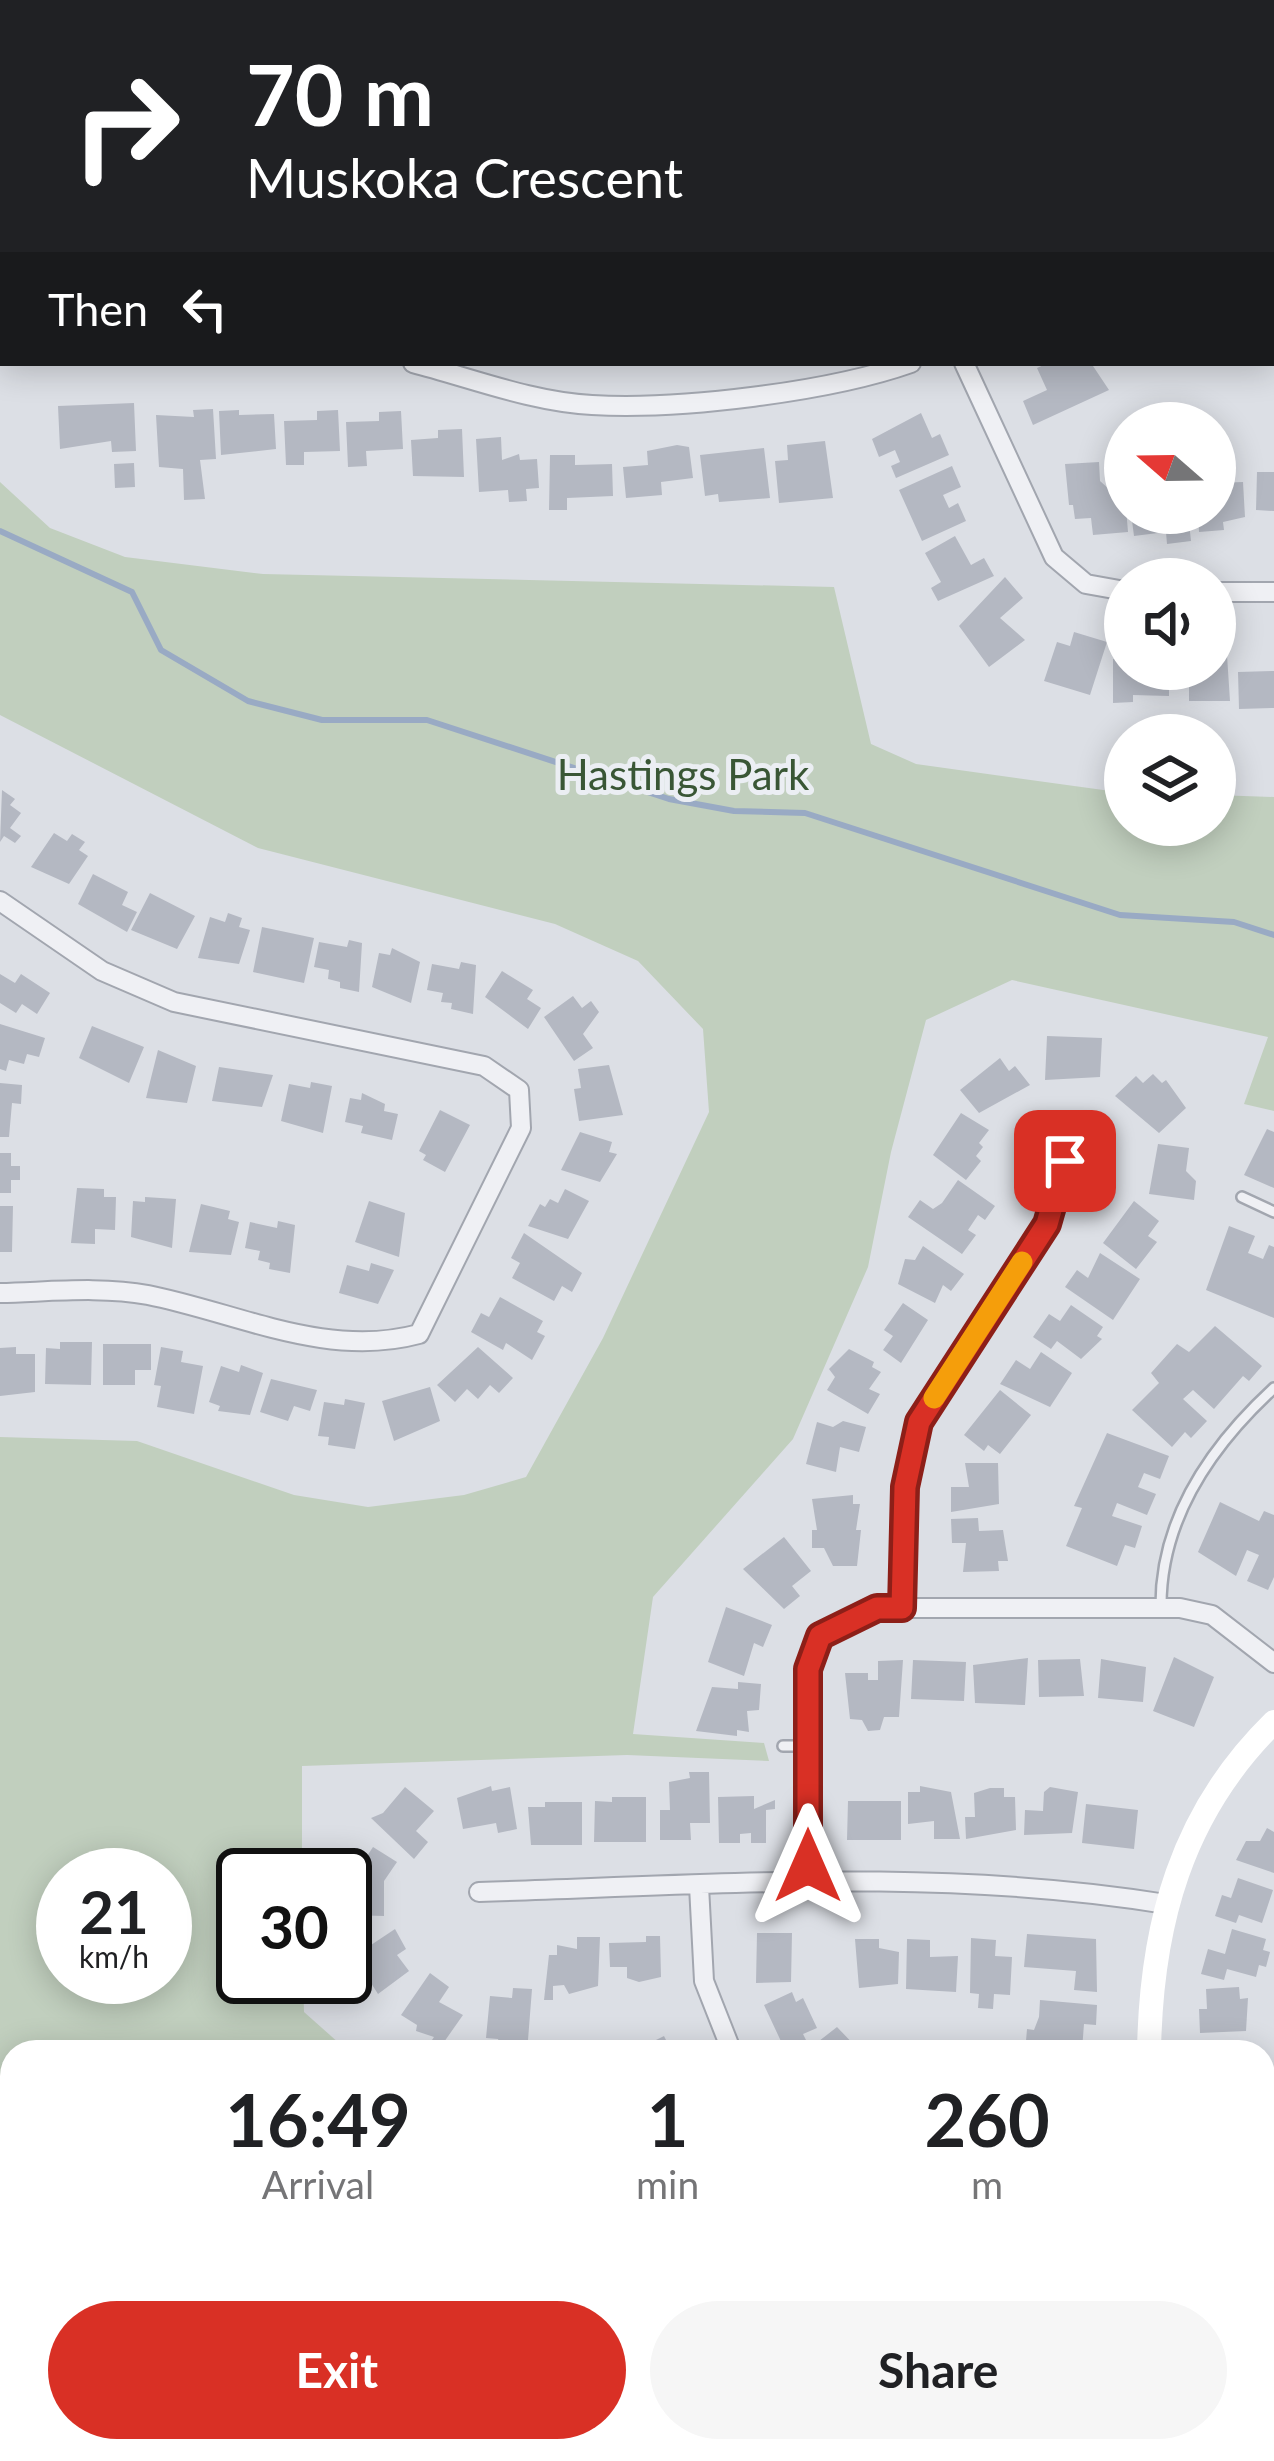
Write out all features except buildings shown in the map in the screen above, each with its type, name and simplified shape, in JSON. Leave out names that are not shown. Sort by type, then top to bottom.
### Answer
[{"type":"street","points":[[426,366],[590,405],[751,394],[871,377],[902,366]]},
{"type":"street","points":[[965,366],[1054,557],[1086,584],[1104,587]]},
{"type":"street","points":[[1236,592],[1274,592]]},
{"type":"street","points":[[0,901],[102,971],[174,1002],[484,1066],[519,1090],[521,1128],[418,1334],[382,1344],[336,1343],[142,1294],[0,1293]]},
{"type":"street","points":[[902,1608],[905,1487],[919,1422],[1047,1224],[1065,1161]]},
{"type":"street","points":[[808,1885],[808,1669],[820,1636],[877,1608],[1161,1608],[1212,1615],[1274,1663]]},
{"type":"street","points":[[1149,2040],[1150,1996],[1166,1904],[1197,1821],[1224,1777],[1274,1722]]},
{"type":"street","points":[[479,1892],[699,1886],[1054,1886],[1166,1904]]},
{"type":"street","points":[[699,1886],[704,1982],[727,2040]]},
{"type":"lane","points":[[1243,1197],[1274,1212]]},
{"type":"lane","points":[[1161,1608],[1172,1527],[1228,1437],[1274,1388]]},
{"type":"lane","points":[[783,1746],[808,1746]]},
{"type":"green space","name":"Hastings Park","points":[[0,482],[50,528],[125,557],[263,574],[834,587],[871,744],[916,764],[1104,790],[1104,846],[1236,846],[1236,796],[1274,797],[1274,1111],[1244,1104],[1268,1037],[1012,980],[926,1020],[891,1152],[868,1267],[793,1439],[653,1597],[633,1734],[764,1743],[769,1761],[627,1755],[302,1766],[302,1848],[216,1848],[216,2004],[304,2004],[304,2012],[336,2040],[0,2040],[0,1437],[137,1441],[294,1495],[368,1507],[464,1495],[526,1477],[603,1338],[709,1112],[703,1029],[638,961],[555,924],[258,848],[0,715]]},
{"type":"waterway","points":[[0,531],[132,592],[161,650],[248,701],[322,720],[427,720],[669,799],[734,811],[805,813],[1120,915],[1234,922],[1274,935]]},
{"type":"slow traffic","points":[[934,1398],[1022,1262]]},
{"type":"route","points":[[808,1866],[808,1669],[820,1636],[877,1608],[902,1608],[905,1487],[909,1451],[919,1422],[1047,1224],[1065,1161]]}]
